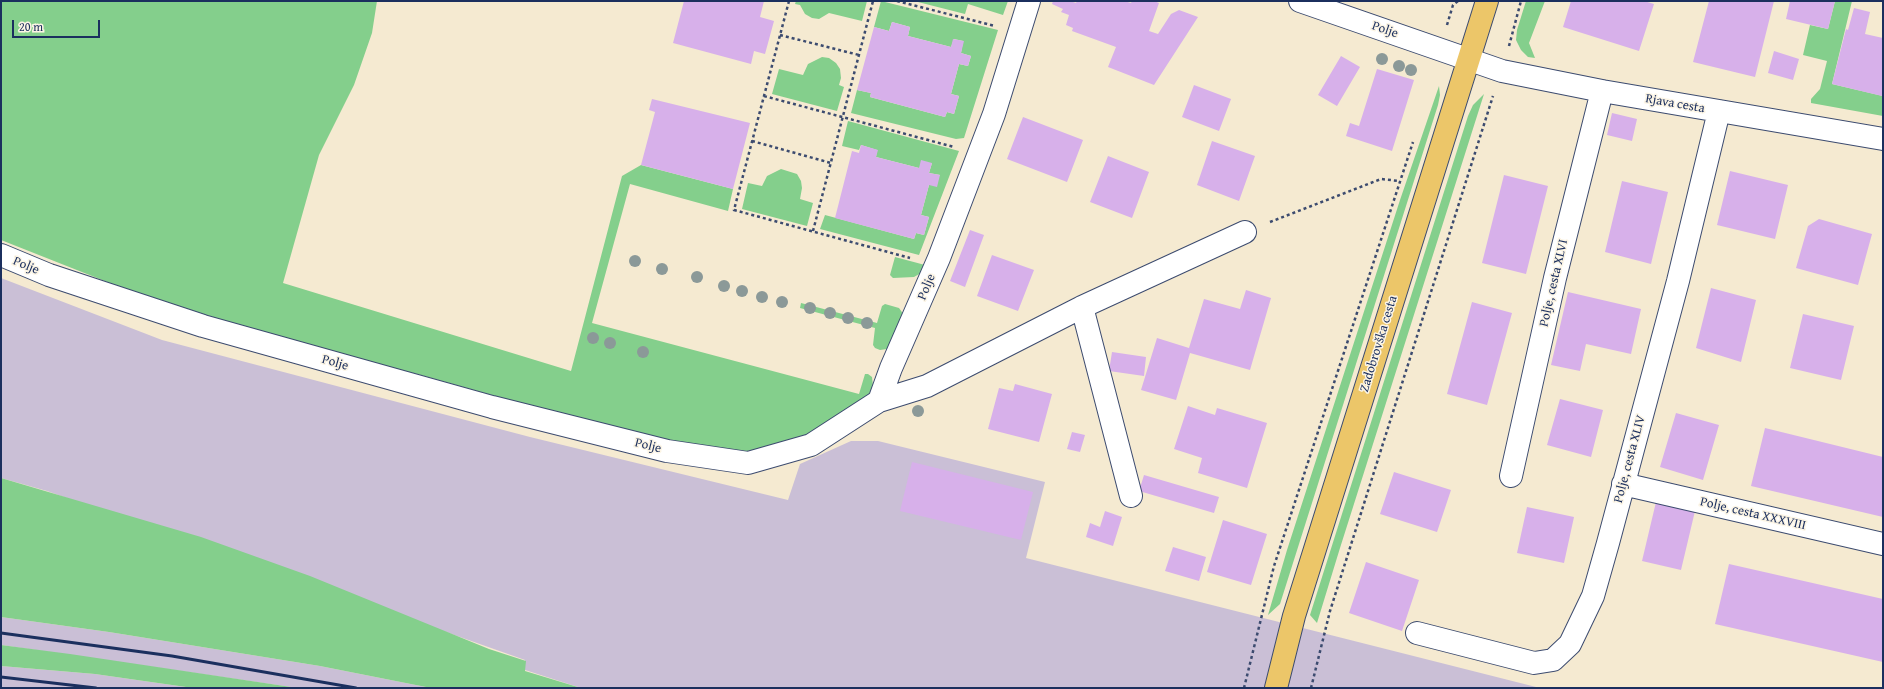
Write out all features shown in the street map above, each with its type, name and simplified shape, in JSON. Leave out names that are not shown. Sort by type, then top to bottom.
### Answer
[{"type":"main road","name":"Zadobrovška cesta","points":[[1276,688],[1296,609],[1487,1]]},
{"type":"street","name":"Polje","points":[[1,255],[49,276],[203,326],[492,407],[667,451],[748,463],[811,445],[880,401],[891,368],[939,258],[994,114],[1029,1]]},
{"type":"street","name":"Polje","points":[[1300,1],[1469,59]]},
{"type":"street","name":"Rjava cesta","points":[[1469,59],[1502,71],[1602,92],[1883,139]]},
{"type":"street","name":"Polje, cesta XLVI","points":[[1511,476],[1555,278],[1602,92]]},
{"type":"street","name":"Polje, cesta XLIV","points":[[1417,633],[1534,663],[1553,660],[1570,644],[1593,596],[1678,281],[1719,112]]},
{"type":"street","points":[[880,401],[927,386],[1082,306],[1245,232]]},
{"type":"street","points":[[1082,306],[1131,496]]},
{"type":"street","name":"Polje, cesta XXXVIII","points":[[1623,484],[1883,544]]},
{"type":"path","points":[[789,1],[734,210],[915,259]]},
{"type":"path","points":[[813,231],[873,1]]},
{"type":"path","points":[[897,1],[997,27]]},
{"type":"path","points":[[1451,13],[1453,5],[1458,1]]},
{"type":"path","points":[[1509,49],[1521,1]]},
{"type":"path","points":[[780,34],[859,55]]},
{"type":"path","points":[[1311,688],[1330,611],[1494,94]]},
{"type":"path","points":[[764,96],[957,147]]},
{"type":"path","points":[[752,141],[831,163]]},
{"type":"path","points":[[1245,232],[1381,179],[1399,181]]},
{"type":"path","points":[[1244,688],[1274,566],[1394,197]]},
{"type":"shaded area","points":[[1,278],[162,340],[530,437],[788,500],[800,464],[851,441],[878,441],[1045,482],[1026,558],[1540,688],[581,688],[525,670],[525,660],[47,491],[1,478]]},
{"type":"shaded area","points":[[1,617],[109,632],[320,666],[431,688],[298,688],[1,645]]},
{"type":"shaded area","points":[[1,666],[95,674],[193,688],[1,688]]},
{"type":"green space","points":[[1,1],[377,1],[372,33],[354,85],[319,155],[283,283],[571,371],[622,176],[641,165],[733,189],[728,211],[630,184],[592,323],[859,394],[865,374],[872,377],[873,386],[868,396],[806,436],[774,447],[747,451],[707,448],[663,441],[559,414],[417,374],[321,350],[135,293],[1,240]]},
{"type":"green space","points":[[796,1],[867,1],[862,21],[829,13],[819,19],[812,18],[805,14],[800,5],[795,4]]},
{"type":"green space","points":[[881,1],[998,30],[964,138],[956,139],[851,113],[857,90],[871,93],[870,97],[945,117],[947,112],[954,114],[959,96],[951,94],[959,64],[968,66],[971,56],[961,53],[963,41],[954,39],[951,47],[908,36],[910,27],[892,22],[889,31],[874,27]]},
{"type":"green space","points":[[914,1],[1008,1],[1003,15],[968,4],[965,14]]},
{"type":"green space","points":[[1526,1],[1545,1],[1529,43],[1535,58],[1528,57],[1521,50],[1516,40],[1517,30]]},
{"type":"green space","points":[[1835,1],[1852,1],[1832,84],[1883,96],[1883,116],[1811,103],[1811,99],[1820,89],[1827,61],[1803,55],[1810,25],[1828,29]]},
{"type":"green space","points":[[822,57],[829,58],[836,63],[840,69],[841,78],[839,85],[844,87],[837,111],[772,94],[779,69],[803,75],[808,64]]},
{"type":"green space","points":[[1439,86],[1440,95],[1438,105],[1280,604],[1268,615],[1287,550],[1400,200]]},
{"type":"green space","points":[[1484,94],[1317,623],[1310,615],[1468,116],[1473,105]]},
{"type":"green space","points":[[848,121],[959,151],[919,255],[820,229],[825,215],[914,239],[916,233],[924,235],[929,217],[921,215],[929,185],[940,175],[929,173],[932,163],[919,168],[876,157],[877,150],[861,145],[859,150],[842,146]]},
{"type":"green space","points":[[781,169],[797,174],[801,181],[802,188],[800,199],[813,203],[807,226],[742,209],[748,183],[762,186],[767,176]]},
{"type":"green space","points":[[895,257],[925,265],[921,273],[914,277],[893,278],[890,275]]},
{"type":"green space","points":[[801,303],[877,323],[882,306],[885,304],[899,308],[904,315],[887,349],[880,350],[875,348],[873,345],[875,328],[800,308]]},
{"type":"green space","points":[[1,478],[201,537],[310,576],[489,649],[526,661],[525,671],[581,688],[431,688],[320,666],[109,632],[1,617]]},
{"type":"green space","points":[[1,645],[298,688],[193,688],[95,674],[1,666]]},
{"type":"building","points":[[684,1],[764,1],[760,17],[774,21],[765,54],[754,51],[751,64],[673,43]]},
{"type":"building","points":[[1053,1],[1070,1],[1076,3],[1077,1],[1124,1],[1131,3],[1132,1],[1154,1],[1159,3],[1149,31],[1158,34],[1171,14],[1179,10],[1198,17],[1154,85],[1108,67],[1116,47],[1072,31],[1073,28],[1066,25],[1069,15],[1061,12],[1063,9],[1052,4]]},
{"type":"building","points":[[1571,1],[1644,1],[1654,4],[1639,51],[1563,27]]},
{"type":"building","points":[[1709,1],[1774,1],[1755,77],[1693,62]]},
{"type":"building","points":[[1790,1],[1835,1],[1828,29],[1786,19]]},
{"type":"building","points":[[1854,8],[1870,12],[1865,34],[1883,38],[1882,96],[1832,84],[1846,29],[1848,30]]},
{"type":"building","points":[[892,22],[910,27],[908,36],[951,47],[953,39],[964,41],[961,53],[971,56],[968,66],[959,64],[951,94],[959,96],[954,114],[947,112],[945,117],[870,97],[871,93],[857,90],[874,27],[889,31]]},
{"type":"building","points":[[1774,51],[1799,59],[1793,80],[1768,73]]},
{"type":"building","points":[[1341,56],[1360,67],[1337,106],[1318,95]]},
{"type":"building","points":[[1377,69],[1414,80],[1392,151],[1346,136],[1350,123],[1359,126]]},
{"type":"building","points":[[1194,85],[1231,99],[1219,131],[1182,117]]},
{"type":"building","points":[[652,99],[750,123],[733,189],[641,165],[655,112],[649,110]]},
{"type":"building","points":[[1612,113],[1637,119],[1632,141],[1607,135]]},
{"type":"building","points":[[1023,117],[1083,140],[1067,182],[1007,159]]},
{"type":"building","points":[[1212,141],[1255,156],[1239,201],[1197,185]]},
{"type":"building","points":[[861,145],[878,150],[876,157],[919,168],[921,160],[932,163],[929,173],[940,175],[937,187],[929,185],[921,215],[929,217],[924,235],[916,233],[914,239],[835,218],[852,151],[859,153]]},
{"type":"building","points":[[1108,156],[1149,172],[1132,218],[1090,202]]},
{"type":"building","points":[[1730,171],[1788,185],[1775,239],[1717,225]]},
{"type":"building","points":[[1504,175],[1548,186],[1526,274],[1482,263]]},
{"type":"building","points":[[1622,181],[1668,192],[1651,264],[1605,252]]},
{"type":"building","points":[[1819,219],[1872,234],[1858,285],[1796,268],[1808,226]]},
{"type":"building","points":[[970,230],[984,235],[965,287],[950,281]]},
{"type":"building","points":[[992,255],[1034,270],[1018,311],[977,296]]},
{"type":"building","points":[[1711,288],[1756,300],[1741,362],[1696,348]]},
{"type":"building","points":[[1246,290],[1271,298],[1250,370],[1190,353],[1176,400],[1141,390],[1157,338],[1189,348],[1204,299],[1240,309]]},
{"type":"building","points":[[1568,292],[1641,309],[1631,354],[1586,344],[1580,371],[1551,365]]},
{"type":"building","points":[[1472,302],[1512,313],[1487,405],[1447,394]]},
{"type":"building","points":[[1803,314],[1854,326],[1841,380],[1790,368]]},
{"type":"building","points":[[1112,352],[1146,357],[1144,376],[1109,371]]},
{"type":"building","points":[[1015,384],[1052,394],[1039,442],[988,429],[999,388],[1013,391]]},
{"type":"building","points":[[1560,399],[1603,410],[1591,457],[1547,445]]},
{"type":"building","points":[[1188,406],[1215,415],[1217,408],[1267,423],[1247,488],[1198,473],[1202,458],[1174,449]]},
{"type":"building","points":[[1676,413],[1719,425],[1703,480],[1660,467]]},
{"type":"building","points":[[1765,428],[1883,457],[1883,517],[1751,486]]},
{"type":"building","points":[[1072,432],[1085,435],[1080,452],[1067,449]]},
{"type":"building","points":[[912,462],[1033,492],[1021,540],[900,511]]},
{"type":"building","points":[[1394,472],[1451,490],[1437,532],[1380,514]]},
{"type":"building","points":[[1144,475],[1219,497],[1214,513],[1139,491]]},
{"type":"building","points":[[1656,502],[1695,511],[1681,570],[1642,561]]},
{"type":"building","points":[[1527,507],[1574,517],[1564,563],[1517,553]]},
{"type":"building","points":[[1105,511],[1122,517],[1113,546],[1086,537],[1090,523],[1100,527]]},
{"type":"building","points":[[1223,520],[1267,534],[1251,585],[1207,572]]},
{"type":"building","points":[[1173,547],[1206,557],[1199,581],[1165,571]]},
{"type":"building","points":[[1366,562],[1419,580],[1402,631],[1349,613]]},
{"type":"building","points":[[1729,564],[1883,599],[1883,662],[1715,624]]},
{"type":"railway","points":[[1,633],[172,656],[356,688]]},
{"type":"railway","points":[[1,677],[96,688]]}]
